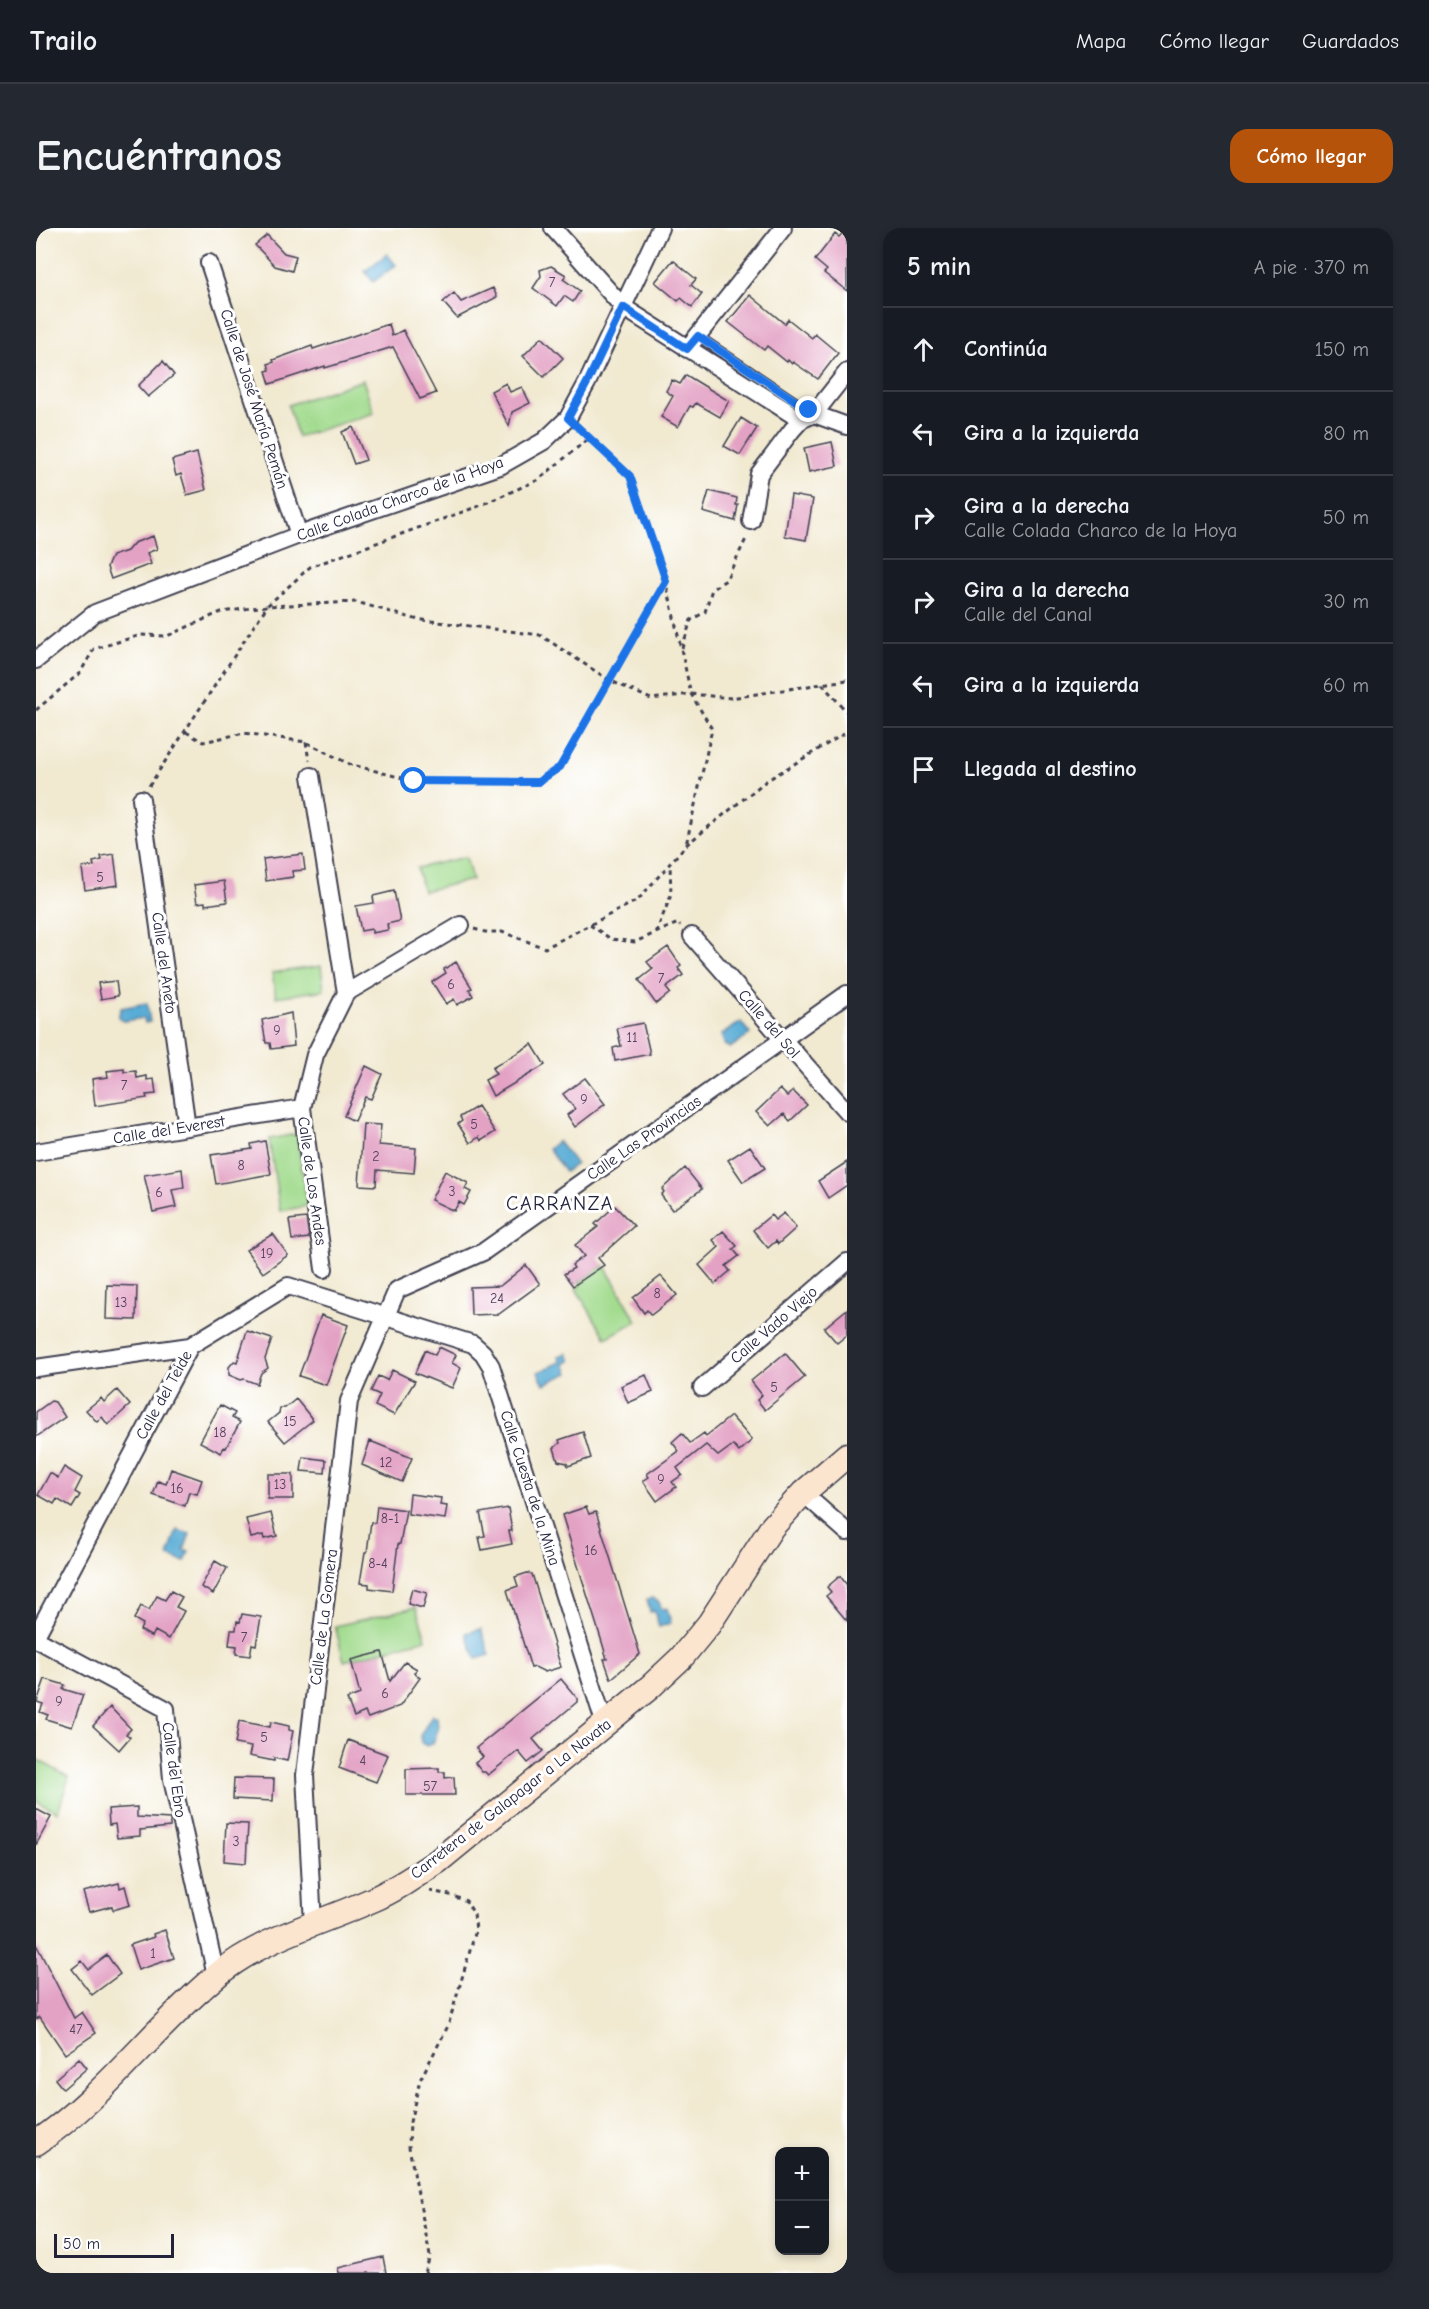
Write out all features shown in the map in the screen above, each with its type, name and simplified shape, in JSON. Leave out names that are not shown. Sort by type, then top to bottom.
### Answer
[{"type":"main road","name":"Carretera de Galapagar a La Navata","points":[[36,2143],[91,2100],[216,1976],[247,1954],[372,1900],[438,1861],[605,1725],[681,1658],[709,1624],[772,1527],[803,1493],[847,1455]]},
{"type":"street","points":[[553,228],[623,307],[692,342],[808,417],[847,426]]},
{"type":"street","name":"Calle Colada Charco de la Hoya","points":[[36,660],[95,613],[298,535],[500,466],[544,441],[568,418],[587,383],[660,228]]},
{"type":"street","points":[[692,342],[783,228]]},
{"type":"street","name":"Calle de José María Pemán","points":[[209,263],[298,535]]},
{"type":"street","points":[[751,521],[759,474],[847,372]]},
{"type":"street","points":[[311,776],[346,993],[461,925]]},
{"type":"street","name":"Calle del Aneto","points":[[141,799],[188,1127]]},
{"type":"street","name":"Calle del Sol","points":[[692,936],[847,1112]]},
{"type":"street","name":"Calle de Los Andes","points":[[324,1269],[302,1108],[315,1055],[346,993]]},
{"type":"street","name":"Calle Las Provincias","points":[[386,1317],[397,1290],[483,1252],[847,994]]},
{"type":"street","name":"Calle del Everest","points":[[36,1152],[302,1108]]},
{"type":"street","name":"Calle Vado Viejo","points":[[702,1388],[847,1262]]},
{"type":"street","name":"Calle del Teide","points":[[36,1637],[190,1346],[288,1286],[386,1317]]},
{"type":"street","name":"Calle Cuesta de la Mina","points":[[386,1317],[473,1344],[483,1353],[491,1366],[605,1725]]},
{"type":"street","name":"Calle de La Gomera","points":[[313,1924],[305,1775],[349,1401],[386,1317]]},
{"type":"street","points":[[36,1368],[190,1346]]},
{"type":"street","points":[[151,1351],[167,1361],[172,1380]]},
{"type":"street","points":[[803,1493],[847,1532]]},
{"type":"street","name":"Calle del Ebro","points":[[36,1637],[165,1709],[172,1779],[216,1976]]},
{"type":"path","points":[[568,418],[630,476],[666,581],[691,694],[712,729],[686,844]]},
{"type":"path","points":[[141,799],[267,606],[310,567],[479,506],[538,480],[589,438]]},
{"type":"path","points":[[681,650],[691,620],[705,612],[712,590],[726,580],[750,532],[751,521]]},
{"type":"path","points":[[186,732],[203,742],[244,733],[306,742],[349,764],[414,781],[538,782],[560,767],[666,581]]},
{"type":"path","points":[[36,710],[80,674],[94,649],[141,635],[167,636],[220,612],[267,606],[356,602],[415,620],[540,635],[609,680],[651,699],[691,694],[731,698],[847,680]]},
{"type":"path","points":[[822,684],[847,712]]},
{"type":"path","points":[[461,925],[485,932],[502,932],[545,948],[638,900],[686,844],[766,781],[847,732]]},
{"type":"path","points":[[655,934],[671,895],[670,864]]},
{"type":"path","points":[[590,925],[611,939],[635,942],[678,923]]},
{"type":"path","points":[[402,1884],[466,1901],[474,1914],[476,1930],[448,2026],[420,2080],[410,2122],[409,2147],[430,2256],[425,2273]]},
{"type":"green space","points":[[363,380],[374,413],[298,437],[288,405]]},
{"type":"green space","points":[[466,857],[472,880],[423,891],[417,868]]},
{"type":"green space","points":[[321,966],[324,990],[276,997],[272,973]]},
{"type":"green space","points":[[297,1134],[307,1206],[280,1211],[269,1139]]},
{"type":"green space","points":[[604,1265],[637,1321],[606,1338],[576,1289],[581,1285],[579,1282]]},
{"type":"green space","points":[[416,1607],[426,1639],[344,1661],[335,1626]]},
{"type":"green space","points":[[36,1759],[69,1777],[58,1812],[36,1801]]},
{"type":"water","points":[[387,254],[396,265],[373,282],[365,271]]},
{"type":"water","points":[[147,1003],[150,1022],[145,1023],[144,1018],[124,1021],[118,1017],[121,1008]]},
{"type":"water","points":[[741,1022],[750,1034],[730,1048],[725,1046],[721,1035]]},
{"type":"water","points":[[558,1141],[576,1164],[565,1172],[548,1149]]},
{"type":"water","points":[[567,1353],[571,1361],[565,1364],[569,1373],[544,1384],[538,1372],[561,1362],[559,1356]]},
{"type":"water","points":[[177,1530],[190,1534],[184,1550],[189,1552],[185,1562],[168,1556]]},
{"type":"water","points":[[652,1598],[659,1602],[662,1609],[667,1608],[671,1623],[659,1627],[654,1611],[650,1612],[647,1599]]},
{"type":"water","points":[[481,1629],[490,1655],[476,1659],[466,1633]]},
{"type":"water","points":[[432,1715],[437,1716],[438,1730],[433,1743],[427,1746],[421,1743],[420,1736]]},
{"type":"building","points":[[847,228],[847,291],[824,273],[827,270],[815,260],[835,234],[839,237]]},
{"type":"building","points":[[267,235],[284,253],[296,256],[292,271],[275,266],[255,245]]},
{"type":"building","points":[[673,260],[696,279],[691,285],[702,294],[692,307],[681,298],[678,301],[655,282]]},
{"type":"building","points":[[551,266],[566,275],[563,279],[580,291],[573,302],[564,296],[557,306],[533,288],[541,276],[540,270]]},
{"type":"building","points":[[493,288],[497,297],[457,318],[443,302],[454,293],[461,302]]},
{"type":"building","points":[[750,295],[785,324],[788,319],[812,338],[815,334],[838,353],[818,379],[793,362],[792,364],[788,360],[787,362],[767,346],[764,350],[728,322]]},
{"type":"building","points":[[389,324],[392,336],[403,330],[436,393],[420,399],[393,347],[270,384],[266,371],[270,370],[268,364],[274,362],[273,360],[312,346],[313,349]]},
{"type":"building","points":[[542,337],[563,358],[544,377],[523,356]]},
{"type":"building","points":[[163,361],[174,375],[148,397],[138,386]]},
{"type":"building","points":[[686,375],[729,401],[720,417],[696,403],[693,407],[690,406],[678,427],[661,417],[673,396],[666,391],[672,380],[680,384]]},
{"type":"building","points":[[506,383],[510,392],[522,387],[530,403],[512,412],[509,426],[491,391]]},
{"type":"building","points":[[741,418],[757,428],[740,455],[724,446]]},
{"type":"building","points":[[353,427],[366,460],[354,464],[342,432]]},
{"type":"building","points":[[832,442],[837,466],[809,472],[804,448]]},
{"type":"building","points":[[197,453],[206,490],[187,495],[181,474],[176,476],[172,460]]},
{"type":"building","points":[[709,491],[737,498],[735,521],[703,512]]},
{"type":"building","points":[[791,495],[813,499],[806,540],[785,536]]},
{"type":"building","points":[[153,536],[157,549],[147,553],[151,564],[111,579],[107,567],[112,556],[127,551],[134,543]]},
{"type":"building","points":[[114,854],[118,885],[85,890],[82,868],[94,866],[93,862],[102,860],[101,856]]},
{"type":"building","points":[[303,854],[305,870],[292,871],[293,877],[266,881],[263,859]]},
{"type":"building","points":[[224,881],[227,902],[205,905],[205,902],[197,903],[194,885]]},
{"type":"building","points":[[394,891],[400,921],[387,924],[388,930],[372,933],[372,929],[361,931],[356,906],[374,903],[373,896]]},
{"type":"building","points":[[668,947],[681,966],[678,968],[683,975],[666,988],[670,993],[656,1004],[639,980],[653,969],[647,962]]},
{"type":"building","points":[[456,962],[472,988],[469,989],[473,996],[457,1005],[454,999],[446,1004],[432,982],[446,973],[444,969]]},
{"type":"building","points":[[116,981],[118,996],[101,999],[98,983]]},
{"type":"building","points":[[291,1013],[294,1046],[271,1049],[270,1043],[266,1043],[262,1020]]},
{"type":"building","points":[[643,1023],[650,1054],[615,1061],[613,1048],[621,1046],[617,1028]]},
{"type":"building","points":[[532,1044],[545,1065],[493,1096],[485,1080],[496,1074],[492,1068]]},
{"type":"building","points":[[366,1066],[382,1074],[371,1099],[365,1097],[354,1121],[344,1116]]},
{"type":"building","points":[[124,1069],[124,1072],[136,1071],[137,1078],[147,1076],[147,1080],[154,1079],[156,1094],[146,1095],[147,1098],[95,1106],[92,1079],[108,1077],[107,1071]]},
{"type":"building","points":[[585,1078],[605,1104],[575,1127],[567,1115],[575,1109],[563,1094]]},
{"type":"building","points":[[780,1089],[787,1096],[793,1091],[807,1105],[790,1121],[784,1114],[770,1126],[756,1112]]},
{"type":"building","points":[[478,1106],[495,1132],[481,1141],[479,1137],[470,1143],[458,1124],[462,1121],[460,1117]]},
{"type":"building","points":[[363,1124],[381,1125],[379,1145],[416,1148],[414,1173],[377,1170],[376,1186],[359,1185]]},
{"type":"building","points":[[265,1141],[271,1174],[216,1184],[211,1155],[252,1149],[251,1144]]},
{"type":"building","points":[[750,1146],[765,1168],[743,1182],[728,1160]]},
{"type":"building","points":[[847,1162],[847,1185],[828,1198],[818,1181]]},
{"type":"building","points":[[685,1168],[702,1189],[672,1210],[661,1195],[664,1192],[662,1189]]},
{"type":"building","points":[[182,1169],[184,1188],[172,1190],[176,1207],[153,1212],[144,1175]]},
{"type":"building","points":[[445,1171],[468,1183],[465,1189],[471,1192],[464,1205],[459,1202],[454,1211],[431,1200]]},
{"type":"building","points":[[615,1206],[634,1226],[598,1258],[604,1265],[573,1286],[564,1274],[574,1268],[572,1265],[584,1256],[575,1245],[598,1227],[595,1224]]},
{"type":"building","points":[[784,1213],[796,1228],[778,1244],[776,1241],[768,1248],[753,1230],[771,1215],[775,1220]]},
{"type":"building","points":[[306,1218],[309,1238],[292,1240],[289,1220]]},
{"type":"building","points":[[723,1231],[737,1246],[733,1249],[739,1256],[726,1266],[730,1271],[715,1284],[699,1265],[719,1247],[713,1240]]},
{"type":"building","points":[[273,1234],[288,1255],[263,1273],[246,1250]]},
{"type":"building","points":[[526,1265],[540,1284],[499,1314],[471,1315],[470,1287],[500,1286]]},
{"type":"building","points":[[661,1276],[677,1295],[651,1315],[647,1310],[644,1313],[633,1298]]},
{"type":"building","points":[[107,1285],[137,1286],[136,1320],[106,1319]]},
{"type":"building","points":[[847,1309],[847,1335],[837,1343],[824,1328]]},
{"type":"building","points":[[321,1315],[348,1325],[326,1385],[299,1376]]},
{"type":"building","points":[[247,1331],[272,1339],[265,1359],[268,1368],[261,1373],[257,1384],[229,1375],[229,1367],[234,1361],[237,1362]]},
{"type":"building","points":[[439,1347],[456,1355],[452,1363],[461,1368],[452,1388],[415,1373],[425,1350],[435,1355]]},
{"type":"building","points":[[785,1353],[805,1377],[765,1410],[757,1400],[762,1395],[751,1381]]},
{"type":"building","points":[[392,1370],[415,1381],[394,1415],[375,1406],[380,1395],[371,1391],[378,1376],[387,1380]]},
{"type":"building","points":[[646,1375],[653,1392],[628,1403],[621,1386]]},
{"type":"building","points":[[117,1390],[130,1405],[108,1425],[102,1417],[97,1422],[86,1410],[101,1398],[104,1402]]},
{"type":"building","points":[[296,1399],[313,1420],[285,1442],[268,1422],[279,1413],[280,1408],[285,1408]]},
{"type":"building","points":[[51,1401],[55,1402],[65,1417],[36,1437],[36,1412]]},
{"type":"building","points":[[220,1405],[235,1413],[232,1418],[240,1422],[221,1453],[200,1442]]},
{"type":"building","points":[[731,1416],[752,1440],[739,1452],[733,1445],[718,1456],[706,1445],[677,1468],[682,1475],[672,1482],[676,1487],[657,1501],[643,1481],[649,1477],[647,1474],[679,1451],[672,1442],[682,1433],[690,1443],[704,1433],[706,1436]]},
{"type":"building","points":[[583,1432],[591,1458],[568,1466],[567,1463],[558,1461],[554,1448],[560,1443],[559,1440]]},
{"type":"building","points":[[370,1441],[412,1458],[402,1482],[362,1465]]},
{"type":"building","points":[[303,1457],[326,1460],[325,1473],[301,1471]]},
{"type":"building","points":[[64,1467],[82,1478],[75,1492],[80,1495],[72,1508],[57,1499],[54,1504],[38,1495],[50,1473],[58,1478]]},
{"type":"building","points":[[171,1469],[202,1480],[197,1494],[189,1492],[185,1506],[153,1495],[158,1481],[166,1484]]},
{"type":"building","points":[[268,1474],[293,1474],[293,1499],[268,1499]]},
{"type":"building","points":[[410,1494],[441,1498],[440,1505],[447,1506],[445,1519],[408,1514]]},
{"type":"building","points":[[377,1506],[406,1510],[400,1544],[398,1544],[392,1591],[369,1588],[369,1584],[360,1583],[371,1522],[375,1523]]},
{"type":"building","points":[[586,1507],[589,1514],[596,1512],[640,1654],[611,1679],[604,1659],[607,1659],[602,1642],[562,1515]]},
{"type":"building","points":[[508,1508],[512,1544],[482,1550],[479,1537],[485,1536],[480,1513]]},
{"type":"building","points":[[271,1513],[277,1536],[264,1539],[263,1535],[251,1538],[246,1519]]},
{"type":"building","points":[[215,1561],[227,1568],[213,1594],[201,1587]]},
{"type":"building","points":[[527,1573],[532,1574],[561,1667],[545,1672],[535,1667],[531,1668],[507,1590],[518,1586],[515,1577]]},
{"type":"building","points":[[840,1576],[847,1585],[847,1621],[826,1596],[831,1592],[827,1587]]},
{"type":"building","points":[[412,1589],[427,1593],[423,1608],[408,1604]]},
{"type":"building","points":[[171,1591],[182,1597],[176,1607],[184,1611],[169,1639],[155,1631],[152,1637],[140,1630],[143,1624],[134,1619],[141,1606],[149,1610],[157,1596],[165,1600]]},
{"type":"building","points":[[242,1614],[261,1617],[256,1645],[252,1644],[250,1656],[236,1654],[237,1646],[229,1645],[231,1630],[236,1630],[237,1621],[240,1622]]},
{"type":"building","points":[[382,1652],[390,1681],[405,1662],[417,1669],[414,1673],[420,1678],[400,1706],[368,1718],[365,1712],[354,1717],[347,1699],[360,1694],[351,1660]]},
{"type":"building","points":[[45,1679],[65,1685],[63,1689],[83,1695],[72,1727],[46,1719],[48,1715],[40,1712],[43,1704],[37,1702]]},
{"type":"building","points":[[561,1679],[577,1698],[577,1702],[533,1739],[543,1751],[528,1763],[518,1751],[488,1775],[482,1772],[475,1763],[483,1757],[476,1748]]},
{"type":"building","points":[[110,1707],[131,1729],[126,1734],[130,1737],[119,1750],[93,1726]]},
{"type":"building","points":[[239,1721],[270,1727],[271,1722],[289,1726],[289,1730],[293,1731],[287,1761],[249,1756],[251,1747],[235,1744]]},
{"type":"building","points":[[348,1740],[388,1755],[376,1782],[339,1768]]},
{"type":"building","points":[[439,1768],[439,1772],[445,1772],[445,1778],[454,1777],[455,1795],[406,1795],[406,1769]]},
{"type":"building","points":[[234,1778],[274,1779],[273,1801],[233,1799]]},
{"type":"building","points":[[137,1807],[137,1817],[170,1819],[170,1827],[140,1830],[140,1836],[117,1838],[115,1824],[109,1825],[108,1809]]},
{"type":"building","points":[[36,1809],[51,1817],[36,1845]]},
{"type":"building","points":[[226,1823],[248,1824],[246,1863],[224,1861]]},
{"type":"building","points":[[119,1883],[120,1888],[125,1886],[130,1905],[113,1910],[112,1906],[89,1912],[83,1892]]},
{"type":"building","points":[[165,1930],[174,1958],[138,1970],[130,1945],[154,1937],[153,1934]]},
{"type":"building","points":[[36,1944],[74,2018],[82,2012],[96,2033],[65,2054],[40,2017],[36,2019]]},
{"type":"building","points":[[107,1955],[120,1974],[92,1995],[72,1969],[82,1961],[88,1969]]},
{"type":"building","points":[[79,2058],[87,2068],[63,2089],[55,2079]]},
{"type":"building","points":[[383,2257],[386,2273],[339,2273],[338,2268]]},
{"type":"district","name":"CARRANZA","points":[[560,1203]]},
{"type":"route","points":[[414,781],[538,782],[560,767],[666,581],[630,476],[568,418],[623,307],[687,349],[698,336],[809,410]]}]
